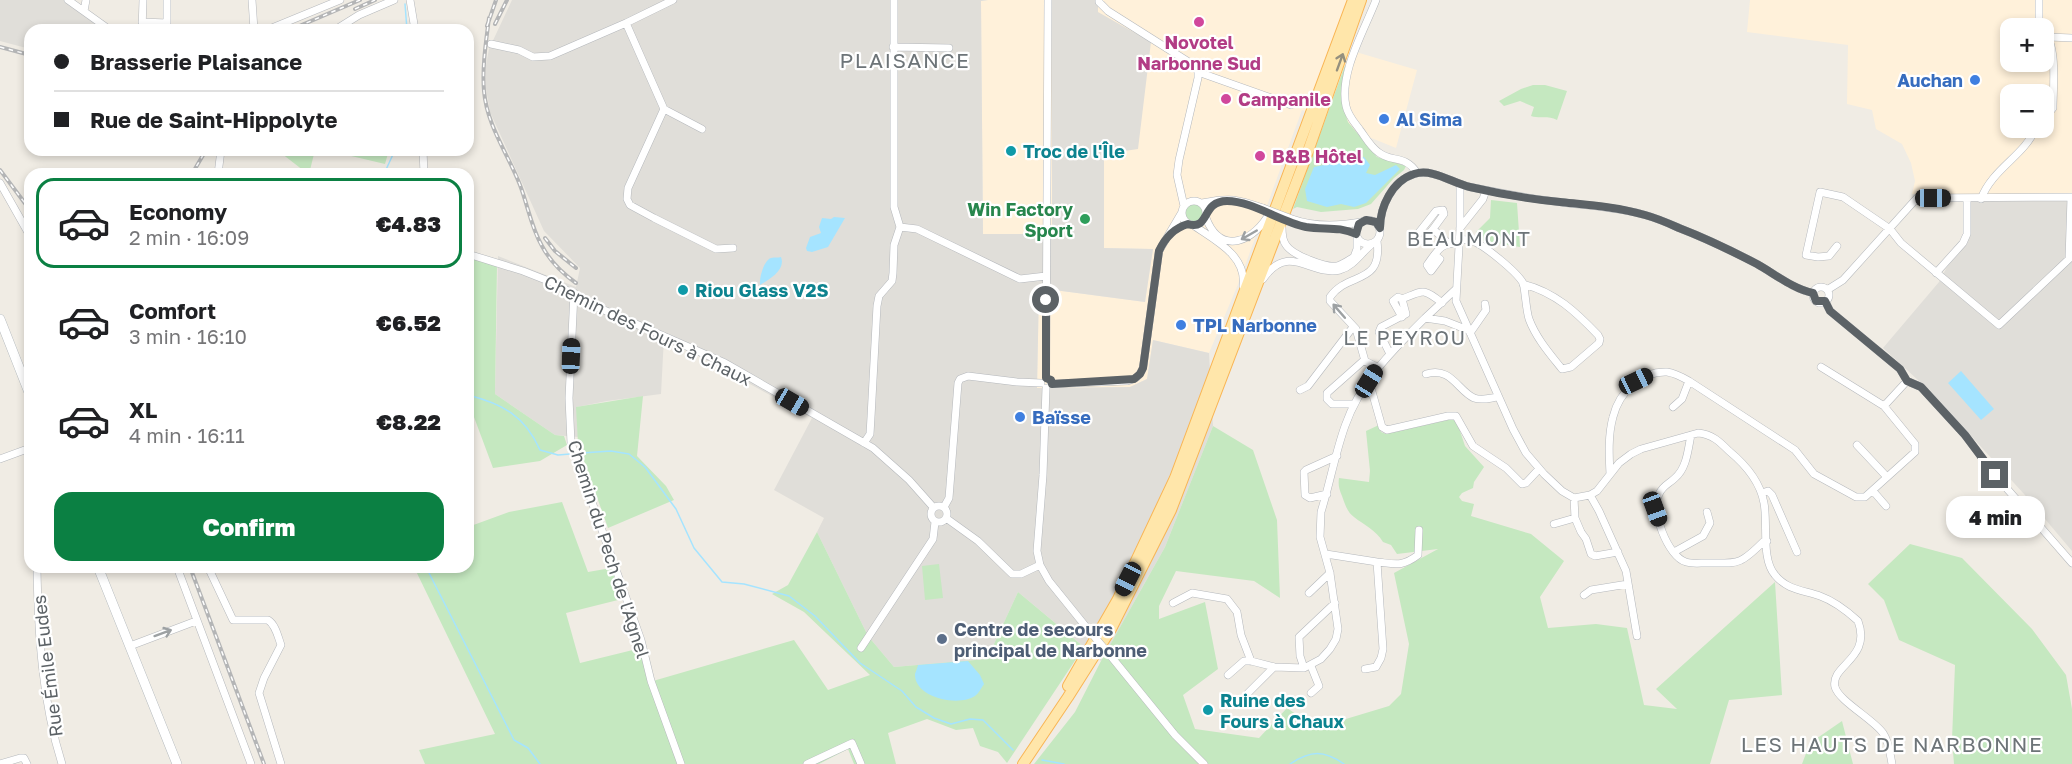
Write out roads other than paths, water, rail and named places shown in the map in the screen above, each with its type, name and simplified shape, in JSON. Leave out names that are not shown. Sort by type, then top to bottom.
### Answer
[{"type":"main road","points":[[1016,764],[1064,693],[1118,599],[1179,468],[1351,0]]},
{"type":"main road","points":[[1023,764],[1090,663],[1137,580],[1171,510],[1363,0]]},
{"type":"main road","points":[[0,319],[24,380]]},
{"type":"main road","points":[[100,573],[177,764]]},
{"type":"street","points":[[68,0],[102,24]]},
{"type":"street","points":[[84,11],[86,0]]},
{"type":"street","points":[[142,24],[143,0]]},
{"type":"street","points":[[158,24],[166,23],[167,0]]},
{"type":"street","points":[[252,0],[254,24]]},
{"type":"street","points":[[282,24],[340,0]]},
{"type":"street","points":[[344,24],[394,0]]},
{"type":"street","points":[[410,0],[414,24]]},
{"type":"street","points":[[491,44],[519,50],[532,57],[550,56],[673,0]]},
{"type":"street","points":[[864,443],[870,434],[877,306],[879,296],[892,281],[894,245],[900,227],[894,207],[894,0]]},
{"type":"street","points":[[1048,0],[1046,383],[1043,475],[1036,539],[1037,551],[1040,565],[1049,581],[1171,730],[1204,764]]},
{"type":"street","points":[[1099,0],[1108,11],[1195,66],[1198,72],[1177,175],[1183,209],[1185,220],[1220,244],[1238,261],[1244,282],[1240,305]]},
{"type":"street","points":[[1376,0],[1348,70],[1345,83],[1346,107],[1351,118],[1374,150],[1382,156],[1401,159],[1412,166],[1417,173]]},
{"type":"street","points":[[2039,0],[2039,18]]},
{"type":"street","points":[[626,23],[664,109],[628,188],[627,199],[630,205],[716,249],[733,248]]},
{"type":"street","points":[[2054,37],[2072,38]]},
{"type":"street","points":[[893,47],[949,48]]},
{"type":"street","points":[[1198,72],[1292,105]]},
{"type":"street","points":[[664,109],[702,129]]},
{"type":"street","points":[[1981,199],[1990,180],[2021,152],[2032,138]]},
{"type":"street","points":[[1286,209],[1282,226],[1282,236],[1286,245],[1292,251],[1314,262],[1337,266],[1354,257],[1357,249],[1357,227],[1375,215],[1393,189],[1406,177],[1417,173],[1434,174],[1460,185],[1561,202],[1603,206],[1644,215],[1682,229],[1757,264],[1804,291],[1813,293]]},
{"type":"street","points":[[0,183],[24,225]]},
{"type":"street","points":[[1179,184],[1192,200],[1202,203],[1236,199],[1308,227],[1341,228],[1365,244],[1375,242]]},
{"type":"street","points":[[1460,185],[1460,241],[1456,301],[1498,397],[1526,453],[1562,491],[1574,498],[1597,491],[1620,463],[1641,449],[1691,435],[1706,434],[1714,437],[1743,463],[1754,477],[1762,493],[1765,505],[1768,563],[1774,574],[1789,587],[1820,596],[1838,605],[1858,621],[1861,642],[1858,652],[1839,672],[1835,686],[1840,695],[1881,731],[1889,744],[1892,764]]},
{"type":"street","points":[[1460,228],[1483,199],[1486,190]]},
{"type":"street","points":[[1202,203],[1209,228],[1220,238],[1233,241],[1245,239],[1254,234],[1266,219],[1281,191]]},
{"type":"street","points":[[1827,290],[1843,280],[1890,229],[1917,198],[2072,198],[2069,260],[1999,326],[1901,243],[1890,229],[1843,197],[1820,192],[1806,255],[1829,256],[1837,246]]},
{"type":"street","points":[[1936,273],[1963,243],[1967,234],[1966,198]]},
{"type":"street","points":[[944,507],[949,498],[960,379],[968,375],[1017,382],[1127,381],[1140,374],[1143,368],[1157,260],[1166,238],[1183,209],[1192,200]]},
{"type":"street","points":[[1166,238],[1176,228],[1201,223],[1217,203],[1227,201],[1263,210]]},
{"type":"street","points":[[1252,296],[1272,268],[1280,263],[1304,262],[1325,270],[1337,270],[1355,262],[1380,235],[1380,218],[1384,204]]},
{"type":"street","points":[[1443,210],[1444,214],[1433,230],[1423,240],[1418,240],[1417,235],[1436,211],[1443,210]]},
{"type":"street","points":[[1291,221],[1315,225],[1344,225],[1364,221],[1376,222],[1380,228]]},
{"type":"street","points":[[900,227],[917,229],[1020,279],[1046,276]]},
{"type":"street","points":[[1433,230],[1448,243]]},
{"type":"street","points":[[1435,255],[1442,245],[1473,241],[1513,272],[1523,284],[1553,295],[1572,309],[1598,335],[1599,343],[1571,367],[1562,369],[1541,341],[1530,319],[1523,284]]},
{"type":"street","points":[[1375,242],[1379,256],[1375,266],[1362,276],[1334,290],[1330,301],[1356,329],[1365,361],[1377,367]]},
{"type":"street","name":"Chemin des Fours à Chaux","points":[[474,256],[523,271],[574,293],[588,303],[725,363],[886,458],[933,507]]},
{"type":"street","points":[[1813,293],[1816,288],[1820,287],[1827,290],[1829,296],[1825,301]]},
{"type":"street","points":[[1228,675],[1239,663],[1251,661],[1274,667],[1308,667],[1330,649],[1336,639],[1338,629],[1335,603],[1319,524],[1345,426],[1354,404],[1377,367],[1456,289]]},
{"type":"street","points":[[1390,354],[1379,332],[1381,327],[1406,314],[1402,299],[1425,291],[1442,303]]},
{"type":"street","name":"Chemin du Pech de l'Agnel","points":[[574,293],[570,398],[571,443],[641,640],[651,681],[681,764]]},
{"type":"street","points":[[1813,293],[1816,301],[1825,301]]},
{"type":"street","points":[[1825,301],[1830,311],[1900,369],[1907,381],[1921,387],[1965,435],[1995,475],[2072,563]]},
{"type":"street","points":[[1469,332],[1486,310],[1485,304]]},
{"type":"street","points":[[1425,318],[1445,321],[1469,332]]},
{"type":"street","points":[[1300,390],[1308,386],[1353,327]]},
{"type":"street","points":[[1354,404],[1332,404],[1327,399],[1327,393],[1365,361]]},
{"type":"street","points":[[1610,474],[1609,444],[1613,416],[1623,395],[1636,381],[1649,375],[1666,372],[1689,381],[1795,450],[1814,474],[1856,497],[1865,497],[1915,453],[1916,444],[1884,406],[1821,367]]},
{"type":"street","points":[[1426,374],[1433,371],[1442,374],[1459,384],[1476,399],[1498,397]]},
{"type":"street","points":[[1369,381],[1382,427],[1387,430],[1456,416],[1473,446],[1506,468],[1522,484],[1526,483],[1539,469]]},
{"type":"street","points":[[1673,407],[1682,399],[1689,381]]},
{"type":"street","points":[[1884,406],[1907,381]]},
{"type":"street","points":[[1691,435],[1681,471],[1661,490],[1655,509],[1668,545],[1687,563],[1740,562],[1767,541]]},
{"type":"street","points":[[1857,444],[1887,477]]},
{"type":"street","points":[[0,459],[24,450]]},
{"type":"street","points":[[1327,494],[1310,498],[1305,495],[1304,472],[1337,456]]},
{"type":"street","points":[[1762,493],[1768,491],[1772,495],[1797,552]]},
{"type":"street","points":[[1873,491],[1886,506]]},
{"type":"street","points":[[1590,495],[1618,552],[1628,584],[1637,636]]},
{"type":"street","points":[[1574,498],[1575,518],[1591,554],[1595,556],[1618,552]]},
{"type":"street","points":[[861,648],[933,539],[935,522],[931,517],[933,507],[944,507]]},
{"type":"street","points":[[935,522],[941,522],[946,518],[944,507]]},
{"type":"street","points":[[1674,552],[1703,536],[1708,530],[1710,522],[1707,512]]},
{"type":"street","points":[[946,518],[978,542],[1012,574],[1021,574],[1040,565]]},
{"type":"street","points":[[1554,524],[1575,518]]},
{"type":"street","points":[[1326,554],[1398,565],[1418,555],[1419,530]]},
{"type":"street","points":[[1365,669],[1376,667],[1383,649],[1377,562]]},
{"type":"street","name":"Rue Émile Eudes","points":[[37,573],[38,608],[49,719],[62,764]]},
{"type":"street","points":[[179,573],[251,764]]},
{"type":"street","points":[[211,573],[233,620],[272,622],[281,645],[259,693],[282,764]]},
{"type":"street","points":[[1309,593],[1330,573]]},
{"type":"street","points":[[1584,596],[1591,590],[1628,584]]},
{"type":"street","points":[[1173,603],[1192,593],[1227,599],[1237,612],[1241,635],[1251,661]]},
{"type":"street","points":[[1311,693],[1319,686],[1300,656],[1299,637],[1335,603]]},
{"type":"street","points":[[130,646],[196,621]]},
{"type":"street","points":[[1250,702],[1248,693],[1274,667]]},
{"type":"street","points":[[807,764],[852,743],[861,764]]},
{"type":"street","points":[[0,764],[20,758],[24,758],[27,764]]},
{"type":"water","points":[[1364,157],[1370,165],[1366,173],[1375,175],[1396,165],[1400,169],[1366,203],[1354,207],[1341,204],[1327,207],[1307,201],[1305,189],[1314,167]]},
{"type":"water","points":[[822,218],[845,218],[828,247],[812,252],[807,251],[810,237],[821,233],[819,227]]},
{"type":"water","points":[[781,257],[779,270],[760,285],[761,274],[768,259]]},
{"type":"water","points":[[1961,371],[1994,409],[1981,420],[1948,383]]},
{"type":"water","points":[[968,661],[980,675],[984,684],[976,695],[968,699],[959,701],[939,698],[922,689],[917,682],[915,674],[918,665]]},
{"type":"waterway","points":[[405,4],[407,24]]},
{"type":"waterway","points":[[387,168],[392,156]]},
{"type":"waterway","points":[[474,397],[512,413],[527,428],[540,450],[558,455],[570,454]]},
{"type":"waterway","points":[[582,453],[611,451],[629,454],[645,467],[676,509],[694,548],[722,582],[744,584],[789,596],[815,616],[860,663],[902,691],[916,707],[934,718],[951,724],[970,719],[983,720],[1013,750]]},
{"type":"waterway","points":[[429,573],[514,740],[528,748],[540,764]]},
{"type":"waterway","points":[[1290,764],[1311,754],[1324,754],[1344,764]]},
{"type":"waterway","points":[[1042,760],[1064,764]]},
{"type":"railway","points":[[304,24],[360,0]]},
{"type":"railway","points":[[355,9],[375,0]]},
{"type":"railway","points":[[487,26],[496,0]]},
{"type":"railway","points":[[495,24],[507,0]]},
{"type":"railway","points":[[489,18],[484,82],[489,116],[520,185],[538,239],[553,262],[576,283]]},
{"type":"railway","points":[[0,47],[24,53]]},
{"type":"railway","points":[[196,168],[202,156]]},
{"type":"railway","points":[[0,170],[24,202]]},
{"type":"railway","points":[[545,238],[555,251],[576,268]]},
{"type":"railway","points":[[192,573],[264,764]]},
{"type":"place","name":"Novotel Narbonne Sud","points":[[1199,22]]},
{"type":"place","name":"Auchan","points":[[1975,80]]},
{"type":"place","name":"Campanile","points":[[1226,99]]},
{"type":"place","name":"Al Sima","points":[[1384,119]]},
{"type":"place","name":"Troc de l'Île","points":[[1011,151]]},
{"type":"place","name":"B&B Hôtel","points":[[1260,156]]},
{"type":"place","name":"Win Factory Sport","points":[[1085,219]]},
{"type":"place","name":"Riou Glass V2S","points":[[683,290]]},
{"type":"place","name":"TPL Narbonne","points":[[1181,325]]},
{"type":"place","name":"Baïsse","points":[[1020,417]]},
{"type":"place","name":"Centre de secours principal de Narbonne","points":[[942,639]]},
{"type":"place","name":"Ruine des Fours à Chaux","points":[[1208,710]]},
{"type":"district","name":"PLAISANCE","points":[[905,60]]},
{"type":"district","name":"BEAUMONT","points":[[1469,238]]},
{"type":"district","name":"LE PEYROU","points":[[1405,337]]},
{"type":"district","name":"LES HAUTS DE NARBONNE","points":[[1892,744]]}]
